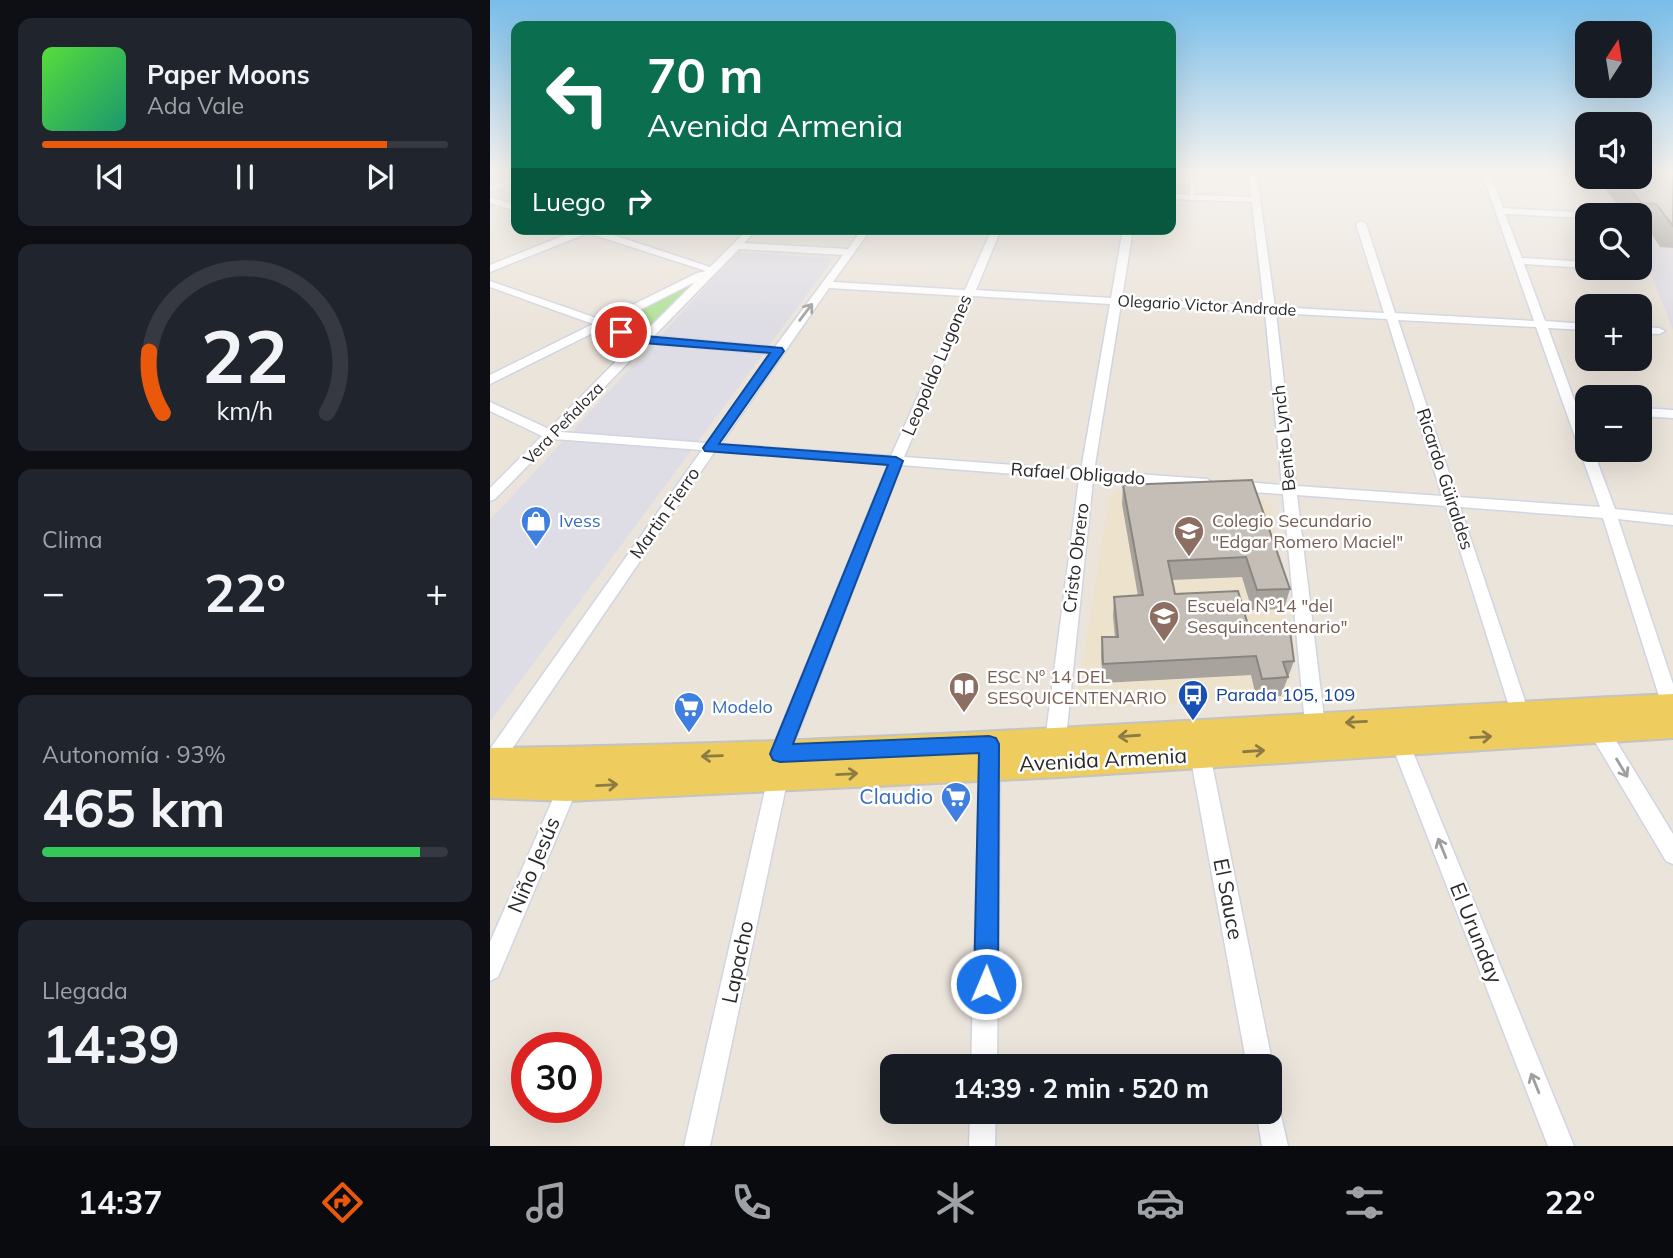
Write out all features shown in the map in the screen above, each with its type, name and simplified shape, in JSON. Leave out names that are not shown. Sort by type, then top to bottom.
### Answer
[{"type":"main road","name":"Avenida Armenia","points":[[490,768],[574,774],[1057,752],[1592,720],[1672,712]]},
{"type":"street","name":"Benito Lynch","points":[[1258,223],[1318,736]]},
{"type":"street","name":"Ricardo Güiraldes","points":[[1361,223],[1525,724]]},
{"type":"street","points":[[1506,223],[1609,513],[1672,712]]},
{"type":"street","points":[[490,269],[572,235]]},
{"type":"street","points":[[606,235],[711,270]]},
{"type":"street","name":"Vera Peñaloza","points":[[490,496],[747,235]]},
{"type":"street","name":"Martin Fierro","points":[[490,768],[710,448],[862,235]]},
{"type":"street","name":"Leopoldo Lugones","points":[[779,765],[896,461],[994,235]]},
{"type":"street","name":"Cristo Obrero","points":[[1057,752],[1087,474],[1127,235]]},
{"type":"street","points":[[737,246],[850,251]]},
{"type":"street","points":[[1517,261],[1575,263]]},
{"type":"street","points":[[490,380],[711,270]]},
{"type":"street","points":[[490,284],[643,339],[778,351]]},
{"type":"street","name":"Olegario Victor Andrade","points":[[826,285],[1575,326]]},
{"type":"street","points":[[1652,331],[1659,331]]},
{"type":"street","name":"Rafael Obligado","points":[[490,406],[551,435],[1454,504],[1609,513],[1673,520]]},
{"type":"street","points":[[1652,413],[1673,414]]},
{"type":"street","points":[[1592,720],[1673,854]]},
{"type":"street","name":"El Urunday","points":[[1395,731],[1561,1146]]},
{"type":"street","name":"El Sauce","points":[[1198,743],[1258,1054]]},
{"type":"street","points":[[984,1054],[990,755]]},
{"type":"street","name":"Lapacho","points":[[697,1146],[779,765]]},
{"type":"street","name":"Niño Jesús","points":[[490,969],[574,774]]},
{"type":"street","points":[[982,1146],[983,1124]]},
{"type":"street","points":[[1271,1124],[1275,1146]]},
{"type":"shaded area","points":[[1652,223],[1673,223],[1673,330],[1652,277]]},
{"type":"shaded area","points":[[738,252],[834,258],[490,722],[490,520]]},
{"type":"shaded area","points":[[1120,491],[1262,499],[1273,507],[1290,685],[1281,696],[1096,710],[1077,699],[1109,498]]},
{"type":"green space","points":[[699,280],[643,334],[609,325]]},
{"type":"building","points":[[1252,480],[1290,589],[1257,590],[1246,557],[1168,561],[1175,594],[1238,591],[1248,625],[1289,623],[1294,661],[1283,662],[1288,677],[1262,679],[1256,656],[1103,664],[1102,637],[1118,637],[1114,597],[1143,595],[1123,485]]},
{"type":"place","name":"Ivess","points":[[536,548]]},
{"type":"place","name":"Colegio Secundario \"Edgar Romero Maciel\"","points":[[1189,558]]},
{"type":"place","name":"Escuela Nº14 \"del Sesquincentenario\"","points":[[1164,643]]},
{"type":"place","name":"ESC Nº 14 DEL SESQUICENTENARIO","points":[[964,714]]},
{"type":"place","name":"Parada 105, 109","points":[[1193,722]]},
{"type":"place","name":"Modelo","points":[[689,734]]},
{"type":"place","name":"Claudio","points":[[956,824]]},
{"type":"route","points":[[621,332],[643,339],[778,351],[710,448],[896,461],[780,754],[989,744],[986,984]]}]
